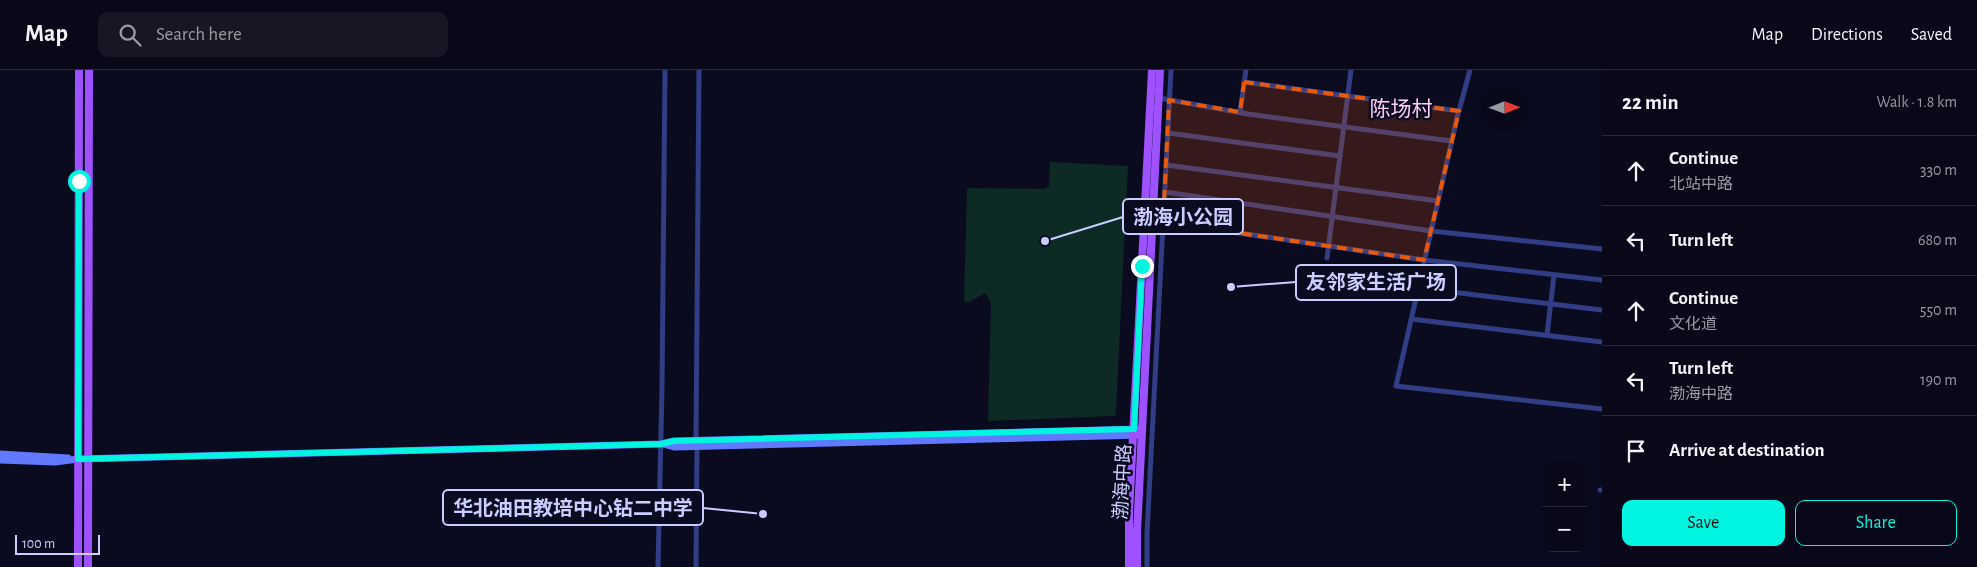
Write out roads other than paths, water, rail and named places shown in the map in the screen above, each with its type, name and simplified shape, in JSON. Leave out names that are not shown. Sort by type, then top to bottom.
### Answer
[{"type":"main road","points":[[78,567],[80,70]]},
{"type":"main road","points":[[88,567],[89,70]]},
{"type":"main road","name":"渤海中路","points":[[1138,567],[1138,432],[1152,70]]},
{"type":"main road","name":"渤海中路","points":[[1129,567],[1128,532],[1138,432],[1160,70]]},
{"type":"street","points":[[658,567],[665,70]]},
{"type":"street","points":[[696,567],[699,70]]},
{"type":"street","points":[[1147,567],[1147,533],[1171,70]]},
{"type":"street","points":[[1240,112],[1246,70]]},
{"type":"street","points":[[1327,258],[1351,70]]},
{"type":"street","points":[[1470,70],[1458,111],[1396,386],[1602,409]]},
{"type":"street","points":[[1244,82],[1458,111]]},
{"type":"street","points":[[1159,98],[1240,112],[1451,141]]},
{"type":"street","points":[[1168,133],[1340,156]]},
{"type":"street","points":[[1166,165],[1438,202]]},
{"type":"street","points":[[1165,192],[1431,231],[1602,249]]},
{"type":"street","points":[[1163,222],[1424,260],[1602,280]]},
{"type":"street","points":[[1547,335],[1554,275]]},
{"type":"street","points":[[1418,288],[1602,310]]},
{"type":"street","points":[[1411,319],[1602,342]]},
{"type":"street","points":[[0,454],[88,459],[661,444],[674,447],[697,443],[1138,432]]},
{"type":"street","points":[[0,460],[55,462],[78,459]]},
{"type":"place","name":"渤海小公园","points":[[1045,241]]},
{"type":"place","name":"友邻家生活广场","points":[[1231,287]]},
{"type":"place","name":"华北油田教培中心钻二中学","points":[[763,514]]},
{"type":"district","name":"陈场村","points":[[1401,109]]}]
